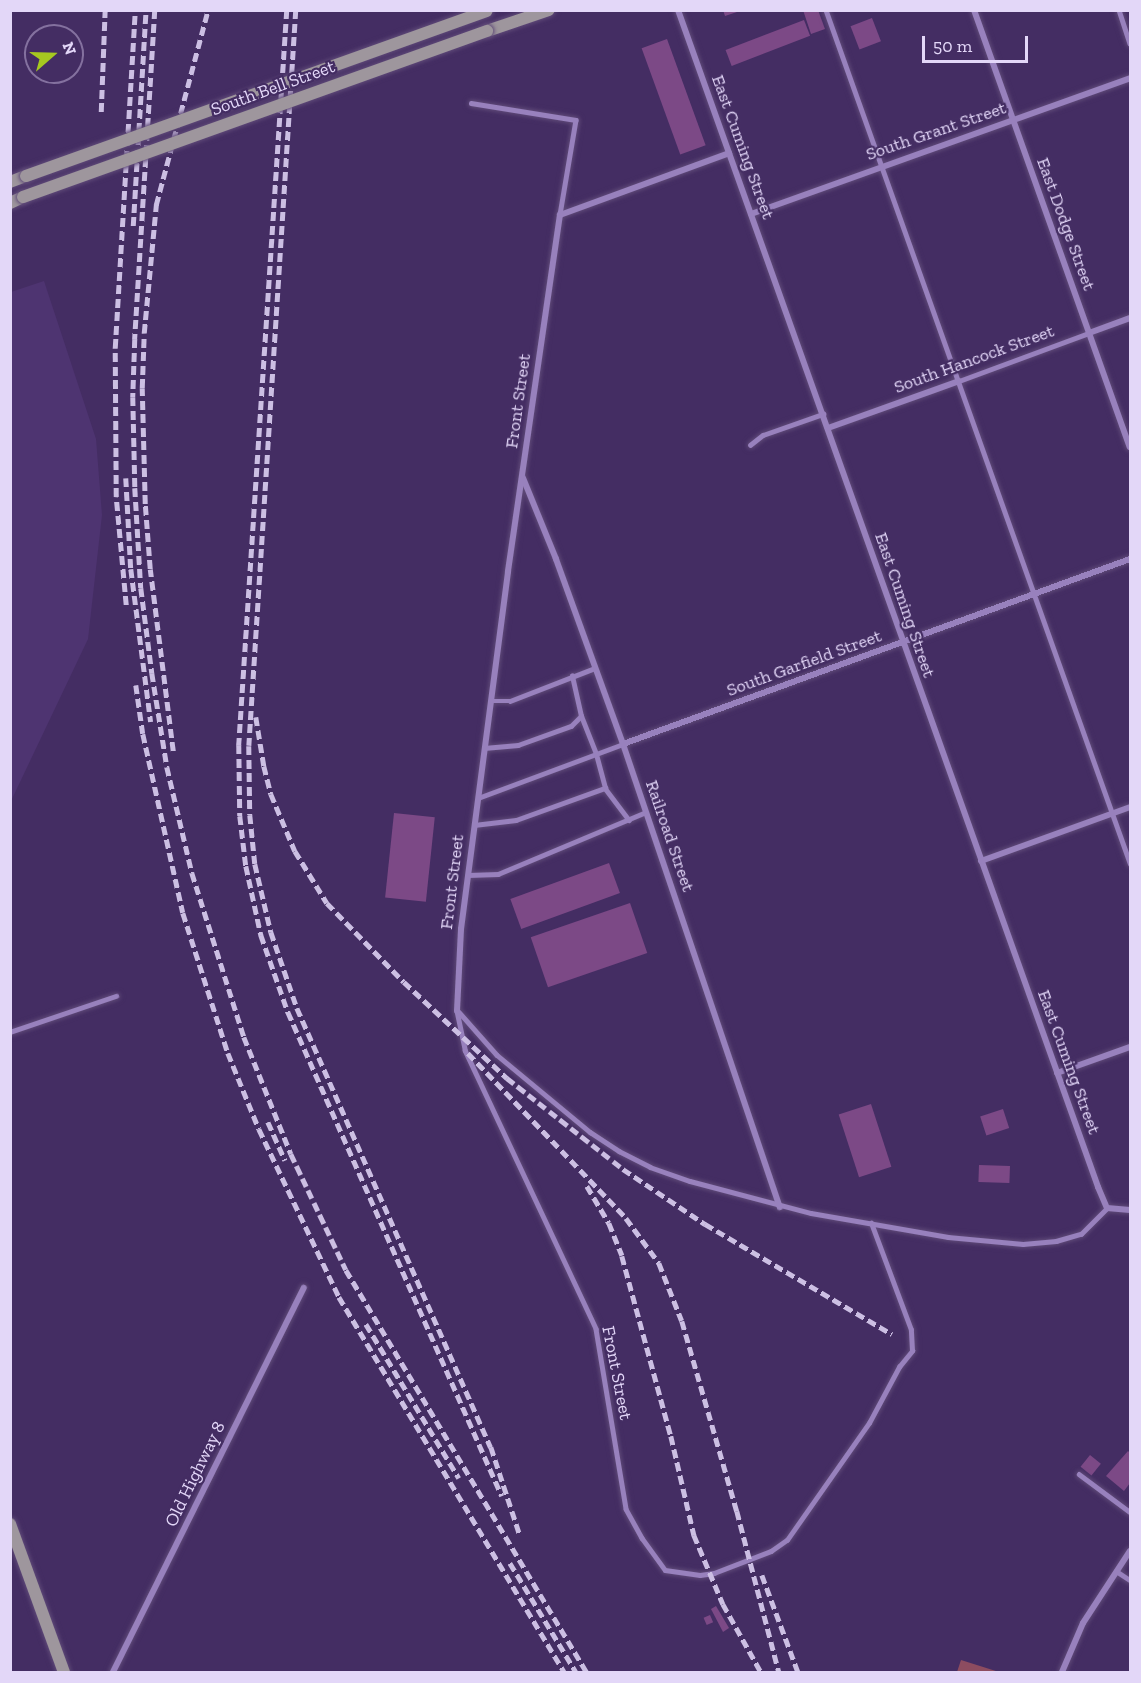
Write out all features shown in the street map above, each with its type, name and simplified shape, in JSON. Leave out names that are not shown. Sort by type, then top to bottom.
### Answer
[{"type":"main road","name":"South Bell Street","points":[[10,203],[487,30],[549,10]]},
{"type":"main road","name":"South Bell Street","points":[[10,182],[487,11]]},
{"type":"main road","points":[[10,1524],[64,1672]]},
{"type":"street","name":"East Cuming Street","points":[[678,10],[1107,1208]]},
{"type":"street","name":"East Dodge Street","points":[[974,10],[1131,447]]},
{"type":"street","name":"South Grant Street","points":[[751,214],[1131,78]]},
{"type":"street","points":[[560,215],[729,153]]},
{"type":"street","name":"Front Street","points":[[458,1011],[458,958],[474,825],[560,215]]},
{"type":"street","name":"South Hancock Street","points":[[1089,333],[1131,318]]},
{"type":"street","name":"South Hancock Street","points":[[828,428],[959,381]]},
{"type":"street","name":"Railroad Street","points":[[523,477],[556,559],[646,812],[780,1207]]},
{"type":"street","name":"South Garfield Street","points":[[622,744],[1131,559]]},
{"type":"street","points":[[981,861],[1131,807]]},
{"type":"street","points":[[1057,1073],[1131,1047]]},
{"type":"street","points":[[1107,1208],[1131,1210]]},
{"type":"street","name":"Old Highway 8","points":[[113,1672],[304,1288]]},
{"type":"street","points":[[1062,1672],[1078,1633],[1116,1570],[1131,1551]]},
{"type":"lane","points":[[826,10],[1131,863]]},
{"type":"lane","points":[[1119,10],[1131,44]]},
{"type":"lane","points":[[471,103],[576,120],[560,215]]},
{"type":"lane","name":"South Hancock Street","points":[[959,381],[1089,333]]},
{"type":"lane","points":[[750,445],[763,435],[823,414]]},
{"type":"lane","points":[[491,701],[510,700],[595,668]]},
{"type":"lane","points":[[572,676],[581,716],[596,754],[604,788],[629,820]]},
{"type":"lane","points":[[484,748],[518,745],[571,726],[581,716]]},
{"type":"lane","points":[[478,798],[622,744]]},
{"type":"lane","points":[[474,825],[516,820],[604,788]]},
{"type":"lane","points":[[468,875],[498,874],[646,812]]},
{"type":"lane","points":[[10,1032],[116,996]]},
{"type":"lane","points":[[458,1011],[497,1055],[590,1132],[650,1167],[690,1181],[780,1207],[948,1237],[1023,1244],[1056,1241],[1081,1234],[1107,1208]]},
{"type":"lane","name":"Front Street","points":[[458,1011],[465,1050],[596,1329],[626,1509],[664,1570],[700,1575],[755,1557],[787,1540],[869,1423],[899,1366],[912,1351],[911,1330],[871,1223]]},
{"type":"lane","points":[[1079,1474],[1131,1512]]},
{"type":"lane","points":[[1116,1570],[1131,1580]]},
{"type":"shaded area","points":[[44,281],[96,439],[102,515],[88,639],[11,801],[11,292]]},
{"type":"shaded area","points":[[961,1660],[999,1672],[957,1672]]},
{"type":"building","points":[[723,10],[740,10],[740,11],[725,16]]},
{"type":"building","points":[[803,10],[818,10],[825,29],[811,34]]},
{"type":"building","points":[[872,18],[881,41],[859,50],[851,26]]},
{"type":"building","points":[[804,20],[810,36],[732,66],[726,50]]},
{"type":"building","points":[[667,39],[706,145],[680,154],[642,48]]},
{"type":"building","points":[[394,813],[435,817],[426,902],[385,898]]},
{"type":"building","points":[[609,863],[620,893],[521,929],[510,899]]},
{"type":"building","points":[[630,903],[647,953],[548,987],[531,937]]},
{"type":"building","points":[[871,1104],[891,1167],[859,1177],[839,1115]]},
{"type":"building","points":[[1003,1109],[1009,1128],[986,1135],[980,1116]]},
{"type":"building","points":[[979,1165],[1010,1166],[1009,1183],[978,1182]]},
{"type":"building","points":[[1128,1451],[1130,1453],[1130,1483],[1124,1491],[1106,1476]]},
{"type":"building","points":[[1090,1455],[1101,1464],[1091,1475],[1081,1467]]},
{"type":"building","points":[[716,1606],[729,1628],[723,1632],[711,1609]]},
{"type":"building","points":[[710,1615],[713,1622],[707,1625],[704,1618]]},
{"type":"railway","points":[[101,112],[105,10]]},
{"type":"railway","points":[[126,605],[116,497],[115,348],[135,10]]},
{"type":"railway","points":[[133,226],[146,10]]},
{"type":"railway","points":[[155,10],[135,339],[133,397],[135,488],[141,588],[152,673],[167,767],[192,873],[244,1037],[291,1154],[346,1270],[587,1672]]},
{"type":"railway","points":[[173,751],[150,569],[145,504],[142,388],[144,333],[156,205],[208,10]]},
{"type":"railway","points":[[287,10],[239,745],[240,816],[246,866],[261,935],[288,1012],[502,1496]]},
{"type":"railway","points":[[296,10],[249,746],[250,815],[255,864],[271,932],[297,1008],[491,1447],[520,1535]]},
{"type":"railway","points":[[126,478],[131,569],[151,722]]},
{"type":"railway","points":[[136,685],[143,734],[183,913],[228,1053],[259,1129],[339,1297],[564,1672]]},
{"type":"railway","points":[[256,717],[271,794],[295,851],[327,903],[404,982],[507,1078],[623,1169],[705,1224],[892,1334]]},
{"type":"railway","points":[[468,1053],[626,1218],[659,1263],[682,1321],[737,1511],[779,1672]]},
{"type":"railway","points":[[268,1122],[285,1160]]},
{"type":"railway","points":[[587,1186],[609,1223],[622,1256],[671,1436],[694,1535],[723,1604],[761,1672]]},
{"type":"railway","points":[[366,1324],[459,1478]]},
{"type":"railway","points":[[510,1563],[576,1672]]},
{"type":"railway","points":[[762,1575],[798,1672]]}]
